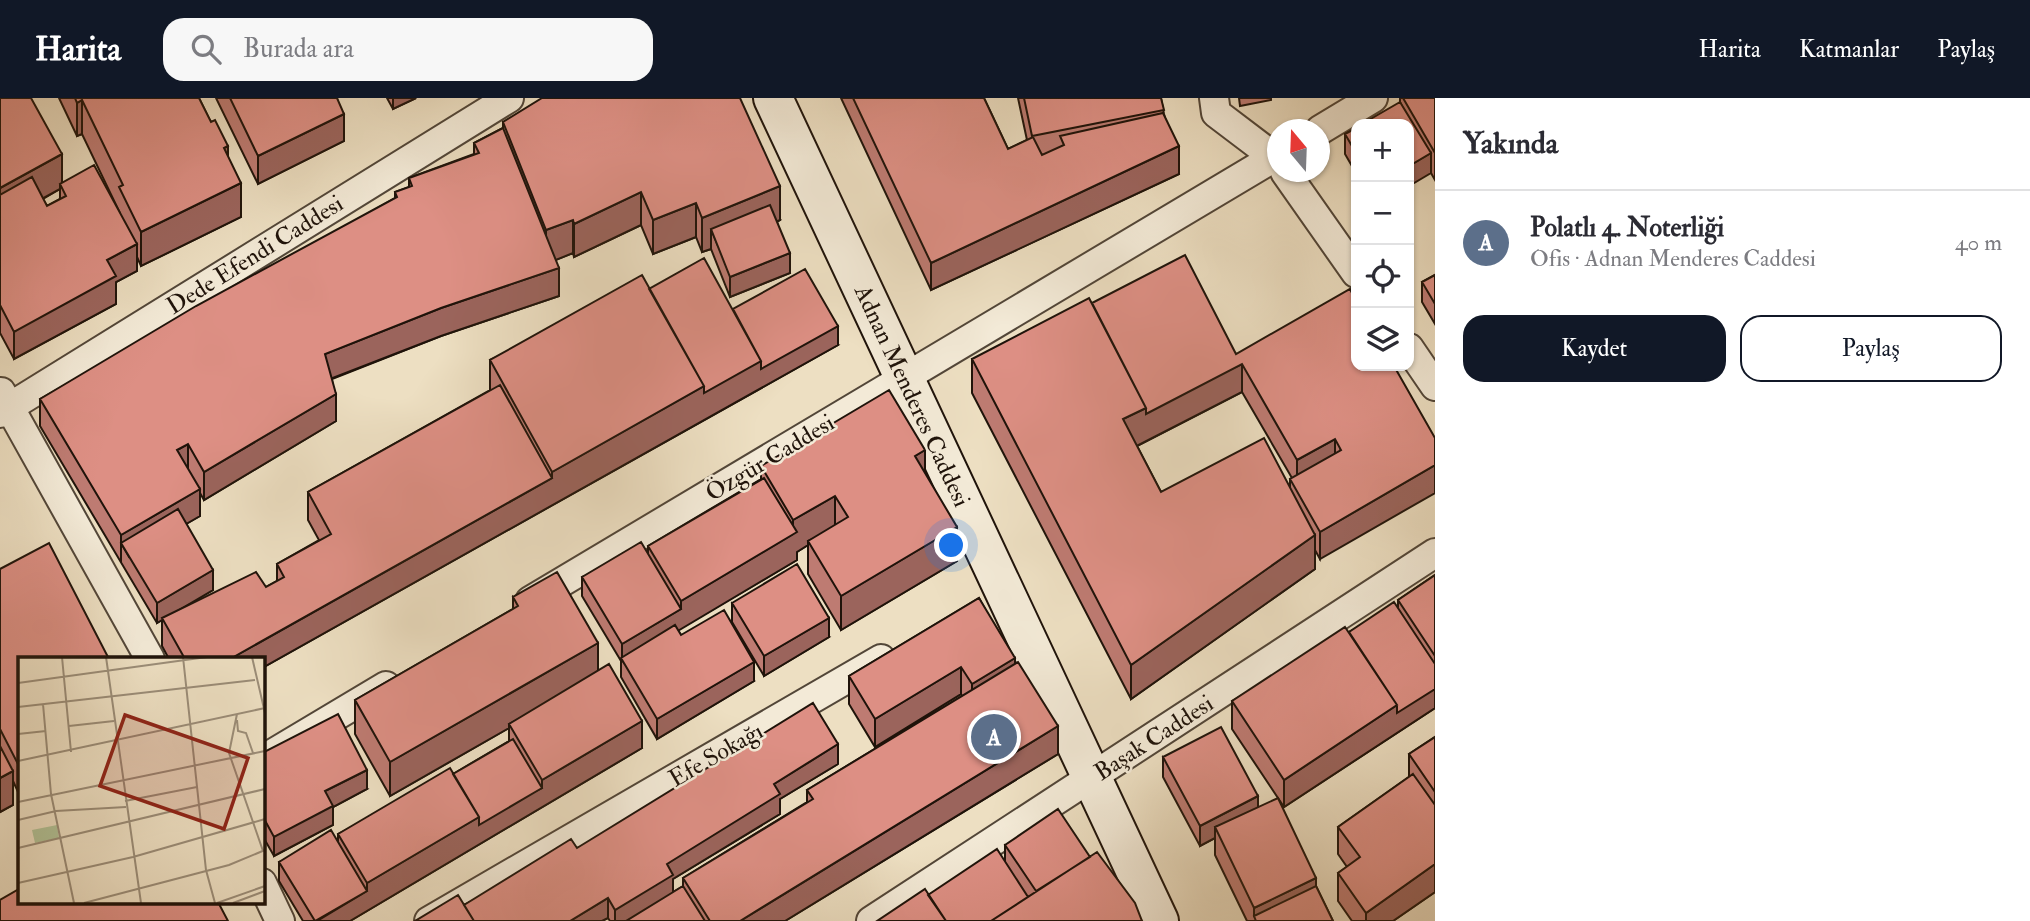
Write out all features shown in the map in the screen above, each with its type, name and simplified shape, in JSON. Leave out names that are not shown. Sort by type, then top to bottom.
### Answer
[{"type":"street","name":"Dede Efendi Caddesi","points":[[3,404],[509,98]]},
{"type":"street","name":"Adnan Menderes Caddesi","points":[[773,98],[904,379],[991,595],[1092,778],[1159,921]]},
{"type":"street","points":[[1214,98],[1216,113],[1267,152]]},
{"type":"street","points":[[1330,124],[1373,98]]},
{"type":"street","name":"Özgür Caddesi","points":[[512,612],[904,379],[1267,168]]},
{"type":"street","points":[[1293,182],[1351,266]]},
{"type":"street","points":[[1414,355],[1435,386]]},
{"type":"street","points":[[3,404],[149,657]]},
{"type":"street","name":"Başak Caddesi","points":[[871,921],[1435,553]]},
{"type":"street","name":"Efe Sokağı","points":[[429,921],[907,644]]},
{"type":"street","points":[[264,759],[405,675]]},
{"type":"street","points":[[264,887],[280,921]]},
{"type":"building","points":[[0,98],[31,98],[62,154],[0,188]]},
{"type":"building","points":[[75,98],[199,98],[211,122],[215,120],[228,146],[224,148],[241,183],[141,232],[119,187],[123,185],[82,100],[77,103]]},
{"type":"building","points":[[230,98],[337,98],[344,114],[258,156]]},
{"type":"building","points":[[542,98],[740,98],[780,186],[702,218],[696,203],[653,220],[641,192],[574,224],[573,220],[546,230],[503,122]]},
{"type":"building","points":[[853,98],[984,98],[1008,149],[1033,137],[1042,155],[1064,145],[1060,136],[1163,113],[1179,146],[931,263]]},
{"type":"building","points":[[1024,98],[1161,98],[1164,110],[1032,136]]},
{"type":"building","points":[[1403,98],[1435,98],[1435,153]]},
{"type":"building","points":[[1400,102],[1410,119],[1371,119]]},
{"type":"building","points":[[1414,125],[1431,153],[1414,163]]},
{"type":"building","points":[[503,128],[559,268],[441,308],[325,354],[336,394],[204,472],[188,444],[177,450],[200,489],[121,535],[40,399],[196,306],[397,197],[395,192],[412,186],[409,178],[479,153],[474,143]]},
{"type":"building","points":[[1351,131],[1351,144],[1345,134]]},
{"type":"building","points":[[94,165],[137,244],[107,260],[116,276],[14,332],[0,305],[0,195],[32,177],[47,206],[66,196],[60,184]]},
{"type":"building","points":[[770,205],[790,253],[730,277],[711,229]]},
{"type":"building","points":[[1185,255],[1236,354],[1350,289],[1351,371],[1397,371],[1435,438],[1435,465],[1320,532],[1290,479],[1341,450],[1335,439],[1297,460],[1242,364],[1146,414],[1146,408],[1092,303]]},
{"type":"building","points":[[704,258],[761,361],[704,393],[704,386],[649,289]]},
{"type":"building","points":[[805,269],[838,326],[761,369],[761,361],[733,309]]},
{"type":"building","points":[[642,275],[704,386],[552,472],[490,360]]},
{"type":"building","points":[[1435,275],[1435,304],[1422,282]]},
{"type":"building","points":[[1089,298],[1146,408],[1123,419],[1161,492],[1264,438],[1315,535],[1131,665],[972,359]]},
{"type":"building","points":[[500,385],[552,478],[234,657],[184,657],[162,618],[256,572],[266,587],[284,577],[277,564],[331,534],[308,492]]},
{"type":"building","points":[[889,390],[925,450],[915,456],[957,527],[841,596],[808,541],[848,517],[835,496],[793,520],[761,466]]},
{"type":"building","points":[[764,478],[797,532],[681,601],[648,546]]},
{"type":"building","points":[[178,509],[213,570],[157,603],[121,543]]},
{"type":"building","points":[[641,542],[681,609],[622,644],[582,577]]},
{"type":"building","points":[[49,543],[108,657],[18,657],[18,764],[0,729],[0,569]]},
{"type":"building","points":[[797,564],[829,618],[764,656],[732,603]]},
{"type":"building","points":[[557,572],[598,643],[390,762],[355,700],[518,606],[513,597]]},
{"type":"building","points":[[1435,575],[1435,656],[1398,600]]},
{"type":"building","points":[[979,598],[1015,658],[972,684],[961,667],[875,719],[849,676]]},
{"type":"building","points":[[1394,602],[1435,664],[1435,689],[1397,713],[1397,705],[1349,632]]},
{"type":"building","points":[[724,610],[754,662],[657,719],[621,658],[675,625],[681,635]]},
{"type":"building","points":[[1345,627],[1397,705],[1284,780],[1232,701]]},
{"type":"building","points":[[1018,662],[1058,726],[740,921],[710,921],[683,878],[813,799],[807,790]]},
{"type":"building","points":[[609,664],[642,721],[542,780],[509,724]]},
{"type":"building","points":[[813,703],[838,744],[774,784],[780,794],[667,864],[673,875],[615,910],[608,898],[570,921],[474,921],[464,905],[571,839],[577,848]]},
{"type":"building","points":[[338,714],[367,770],[325,791],[333,806],[274,837],[264,819],[264,752]]},
{"type":"building","points":[[1221,727],[1258,796],[1200,826],[1163,757]]},
{"type":"building","points":[[1435,737],[1435,792],[1409,754]]},
{"type":"building","points":[[513,739],[542,788],[479,825],[479,817],[453,774]]},
{"type":"building","points":[[0,746],[13,771],[0,778]]},
{"type":"building","points":[[450,768],[479,817],[367,883],[338,834]]},
{"type":"building","points":[[1413,774],[1435,805],[1435,864],[1366,913],[1338,873],[1360,857],[1338,827]]},
{"type":"building","points":[[1278,798],[1316,878],[1254,908],[1215,827]]},
{"type":"building","points":[[1058,809],[1090,857],[1036,891],[1005,845]]},
{"type":"building","points":[[331,830],[367,891],[315,921],[279,862]]},
{"type":"building","points":[[997,849],[1028,897],[991,921],[946,921],[928,895]]},
{"type":"building","points":[[1097,852],[1135,903],[1142,921],[991,921]]},
{"type":"building","points":[[683,886],[705,921],[626,921]]},
{"type":"building","points":[[1316,886],[1333,921],[1256,921],[1254,916]]},
{"type":"building","points":[[925,889],[946,921],[877,921]]},
{"type":"building","points":[[18,890],[18,904],[219,904],[228,921],[0,921],[0,900]]},
{"type":"building","points":[[458,895],[474,921],[415,921]]},
{"type":"place","name":"Polatlı 4. Noterliği","points":[[994,737]]}]
